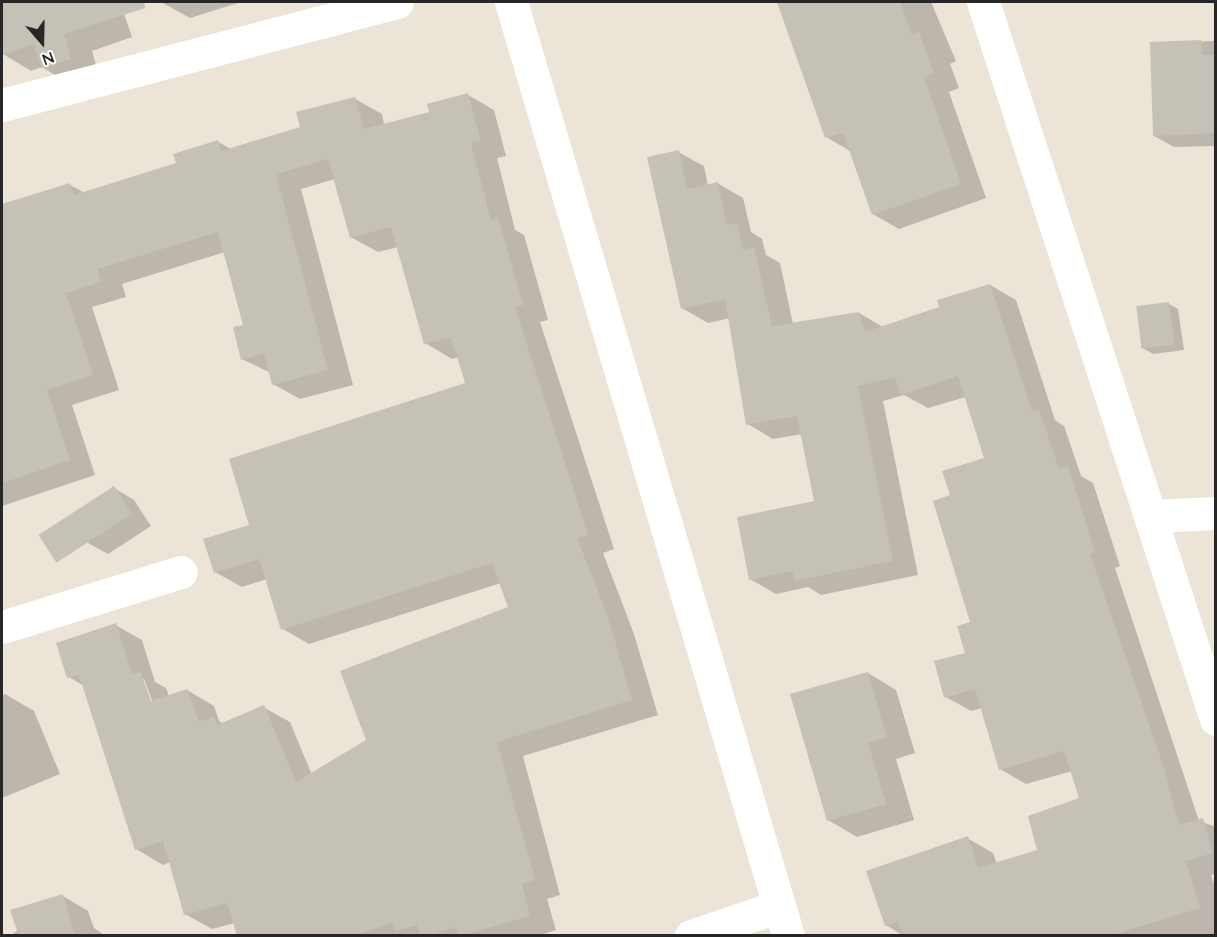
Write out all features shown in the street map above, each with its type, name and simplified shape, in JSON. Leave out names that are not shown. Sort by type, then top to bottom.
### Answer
[{"type":"street","points":[[2,105],[397,2]]},
{"type":"street","points":[[511,2],[784,921],[691,936]]},
{"type":"street","points":[[983,2],[1215,718]]},
{"type":"street","points":[[1151,516],[1215,513]]},
{"type":"street","points":[[2,627],[181,572]]},
{"type":"building","points":[[2,2],[144,2],[145,8],[64,34],[71,59],[41,68],[34,44],[2,55]]},
{"type":"building","points":[[777,2],[900,2],[912,35],[919,32],[934,73],[924,77],[961,184],[872,215],[843,133],[825,138]]},
{"type":"building","points":[[1201,40],[1202,55],[1215,55],[1215,133],[1153,136],[1150,42]]},
{"type":"building","points":[[468,93],[481,141],[471,143],[491,221],[498,218],[523,305],[515,307],[588,535],[577,538],[608,617],[632,700],[497,742],[535,880],[522,884],[530,916],[459,936],[456,927],[427,936],[420,936],[417,925],[395,931],[393,922],[355,936],[237,936],[227,903],[184,915],[163,841],[135,850],[79,675],[67,678],[56,643],[116,623],[132,674],[140,671],[151,701],[187,689],[199,722],[214,716],[217,725],[264,705],[296,782],[366,740],[340,671],[508,607],[492,563],[281,630],[259,559],[214,573],[203,539],[249,525],[229,459],[465,383],[451,337],[424,344],[391,227],[350,238],[328,159],[276,174],[328,370],[272,385],[264,353],[241,360],[233,327],[243,325],[218,232],[97,269],[101,282],[66,293],[93,375],[47,390],[70,460],[2,483],[2,204],[70,183],[74,195],[176,163],[173,154],[218,140],[221,151],[300,127],[296,112],[355,97],[364,129],[429,112],[427,104]]},
{"type":"building","points":[[679,150],[687,189],[718,182],[727,225],[737,223],[743,250],[754,247],[772,326],[859,312],[865,332],[939,307],[937,300],[990,284],[1032,411],[1039,409],[1059,469],[1068,466],[1095,552],[1090,554],[1162,762],[1179,825],[1203,818],[1213,853],[1186,861],[1200,908],[1109,936],[903,936],[898,922],[885,926],[866,871],[968,836],[978,868],[1037,850],[1028,816],[1079,798],[1064,751],[999,770],[975,689],[944,698],[934,661],[965,653],[957,626],[970,622],[933,501],[950,495],[942,471],[984,458],[958,376],[901,395],[895,377],[858,386],[893,561],[794,581],[793,571],[749,580],[737,517],[814,501],[797,416],[746,425],[725,299],[681,309],[647,157]]},
{"type":"building","points":[[1169,302],[1174,345],[1141,349],[1136,306]]},
{"type":"building","points":[[114,486],[132,514],[56,563],[39,535]]},
{"type":"building","points":[[868,672],[887,737],[868,743],[886,804],[827,821],[790,694]]},
{"type":"building","points":[[63,894],[75,936],[19,936],[10,910]]}]
